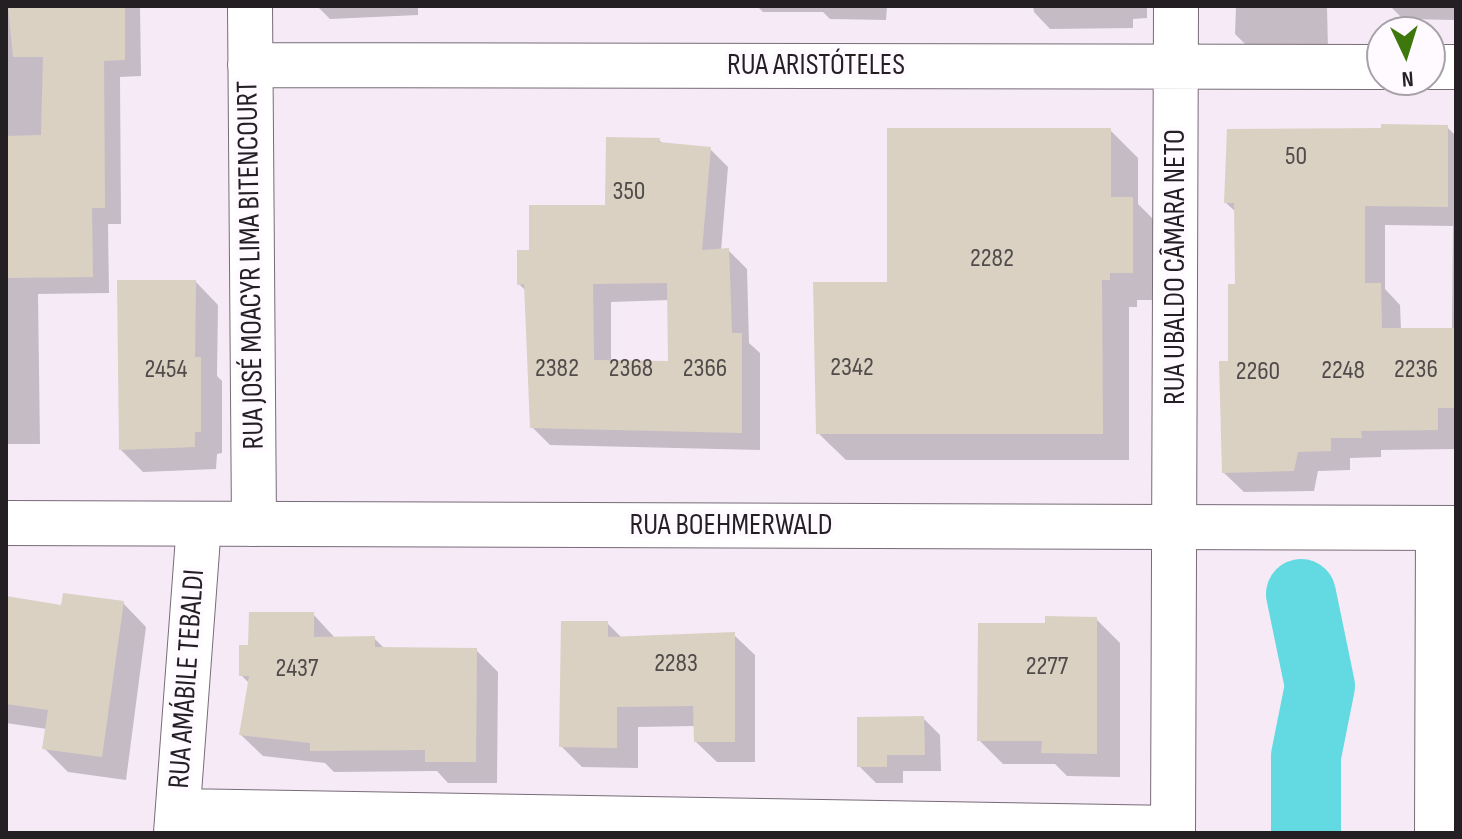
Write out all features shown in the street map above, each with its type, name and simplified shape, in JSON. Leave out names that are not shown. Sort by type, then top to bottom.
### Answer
[{"type":"street","name":"RUA JOSÉ MOACYR LIMA BITENCOURT","points":[[250,6],[254,524]]},
{"type":"street","name":"RUA UBALDO CÂMARA NETO","points":[[1173,830],[1176,6]]},
{"type":"street","name":"RUA ARISTÓTELES","points":[[250,65],[1366,67]]},
{"type":"street","name":"RUA BOEHMERWALD","points":[[6,523],[1447,528]]},
{"type":"street","name":"RUA AMÁBILE TEBALDI","points":[[177,822],[199,524]]},
{"type":"street","points":[[1437,833],[1447,528]]},
{"type":"street","points":[[177,822],[1173,830]]},
{"type":"building","points":[[8,6],[125,6],[125,60],[104,61],[105,208],[92,208],[93,277],[6,278],[6,136],[41,135],[43,57],[13,57]]},
{"type":"building","points":[[1381,124],[1448,125],[1448,207],[1365,206],[1365,283],[1381,283],[1382,328],[1456,328],[1456,408],[1438,408],[1438,430],[1361,431],[1362,438],[1331,438],[1331,451],[1298,452],[1294,471],[1222,473],[1219,361],[1228,361],[1228,284],[1235,284],[1234,203],[1224,203],[1227,129],[1381,128]]},
{"type":"building","points":[[887,128],[1111,128],[1111,197],[1133,197],[1133,273],[1110,273],[1110,280],[1102,280],[1103,434],[816,434],[813,282],[887,282]]},
{"type":"building","points":[[606,137],[660,138],[659,142],[711,147],[702,250],[729,248],[732,333],[742,333],[742,433],[530,428],[524,284],[517,285],[517,250],[529,250],[529,205],[605,205]],"holes":[[[667,283],[668,361],[594,360],[593,284]]]},
{"type":"building","points":[[117,280],[196,280],[195,357],[201,357],[201,432],[195,432],[195,447],[119,450]]},
{"type":"building","points":[[63,593],[124,601],[102,757],[42,749],[48,710],[6,704],[6,596],[61,605]]},
{"type":"building","points":[[249,612],[314,612],[314,637],[375,636],[375,647],[477,648],[476,762],[425,762],[425,750],[310,751],[310,743],[239,735],[249,676],[239,676],[239,645],[248,645]]},
{"type":"building","points":[[1045,616],[1097,617],[1097,754],[1041,753],[1042,741],[977,741],[978,623],[1045,623]]},
{"type":"building","points":[[561,621],[608,621],[608,637],[735,632],[735,742],[694,742],[693,706],[617,707],[617,748],[559,747]]},
{"type":"building","points":[[924,716],[925,755],[887,755],[887,767],[857,767],[857,717]]},
{"type":"waterway","points":[[1301,594],[1320,686],[1306,756],[1306,833]]}]
